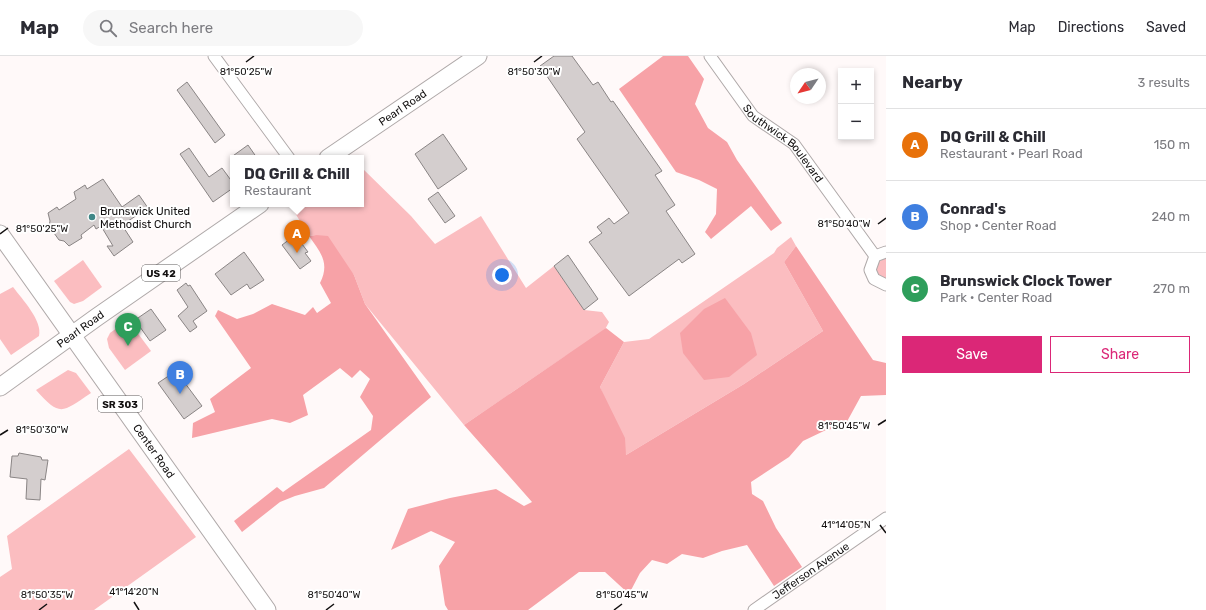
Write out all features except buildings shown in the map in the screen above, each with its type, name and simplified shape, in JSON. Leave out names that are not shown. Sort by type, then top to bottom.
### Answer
[{"type":"main road","name":"Pearl Road","points":[[332,155],[478,56]]},
{"type":"main road","name":"Pearl Road","points":[[0,387],[256,207]]},
{"type":"main road","name":"Center Road","points":[[0,234],[267,610]]},
{"type":"street","points":[[214,56],[287,155]]},
{"type":"street","name":"Southwick Boulevard","points":[[710,56],[753,116],[794,144],[856,232],[875,256]]},
{"type":"street","points":[[886,252],[875,256],[871,265],[872,275],[878,282],[886,285]]},
{"type":"street","name":"Jefferson Avenue","points":[[754,610],[886,518]]},
{"type":"shaded area","points":[[663,56],[688,56],[704,79],[695,104],[708,128],[727,142],[737,160],[782,223],[771,231],[751,206],[711,239],[705,232],[716,214],[717,189],[699,180],[676,172],[619,89]]},
{"type":"shaded area","points":[[364,170],[411,216],[435,244],[481,216],[526,288],[554,266],[584,310],[602,312],[609,322],[602,335],[564,357],[464,425],[365,304],[354,275],[316,235],[309,236],[292,208],[364,207]]},
{"type":"shaded area","points":[[309,236],[328,236],[354,275],[365,304],[431,397],[324,488],[280,502],[242,532],[234,521],[277,487],[283,492],[371,430],[373,416],[360,397],[370,379],[360,370],[352,378],[340,368],[303,395],[308,415],[290,423],[272,419],[192,438],[193,423],[215,412],[210,399],[251,368],[215,316],[218,310],[237,319],[253,314],[272,304],[305,315],[313,307],[317,313],[331,303],[320,283],[324,270],[323,258]]},
{"type":"shaded area","points":[[791,237],[796,246],[784,262],[823,331],[744,384],[626,455],[600,387],[624,342],[649,339],[774,253],[777,248]]},
{"type":"shaded area","points":[[796,246],[873,360],[886,363],[886,395],[861,396],[844,427],[826,430],[803,441],[789,457],[751,482],[752,494],[763,501],[776,528],[802,567],[774,586],[747,545],[722,551],[703,558],[682,554],[667,564],[652,560],[640,573],[629,594],[605,572],[579,572],[528,610],[448,610],[445,605],[439,566],[455,542],[431,531],[391,550],[408,509],[450,498],[496,489],[524,506],[532,502],[464,425],[606,328],[624,342],[600,387],[625,438],[626,455],[744,384],[823,331],[784,262]]},
{"type":"shaded area","points":[[886,258],[886,279],[879,276],[876,270],[877,262]]},
{"type":"shaded area","points":[[83,260],[102,287],[83,301],[74,304],[70,302],[54,281]]},
{"type":"shaded area","points":[[13,287],[35,317],[38,324],[39,336],[11,355],[0,339],[0,294]]},
{"type":"shaded area","points":[[725,298],[751,333],[757,355],[729,377],[704,380],[683,353],[680,333],[704,309]]},
{"type":"shaded area","points":[[128,320],[151,351],[125,370],[109,348],[107,339],[110,333]]},
{"type":"shaded area","points":[[68,370],[76,373],[91,393],[67,408],[57,408],[44,399],[36,390]]},
{"type":"shaded area","points":[[129,449],[196,537],[94,610],[0,610],[0,577],[12,569],[7,536]]},
{"type":"place","name":"Brunswick United Methodist Church","points":[[92,217]]},
{"type":"place","name":"DQ Grill & Chill","points":[[297,253]]},
{"type":"place","name":"Brunswick Clock Tower","points":[[128,346]]},
{"type":"place","name":"Conrad's","points":[[180,394]]}]
